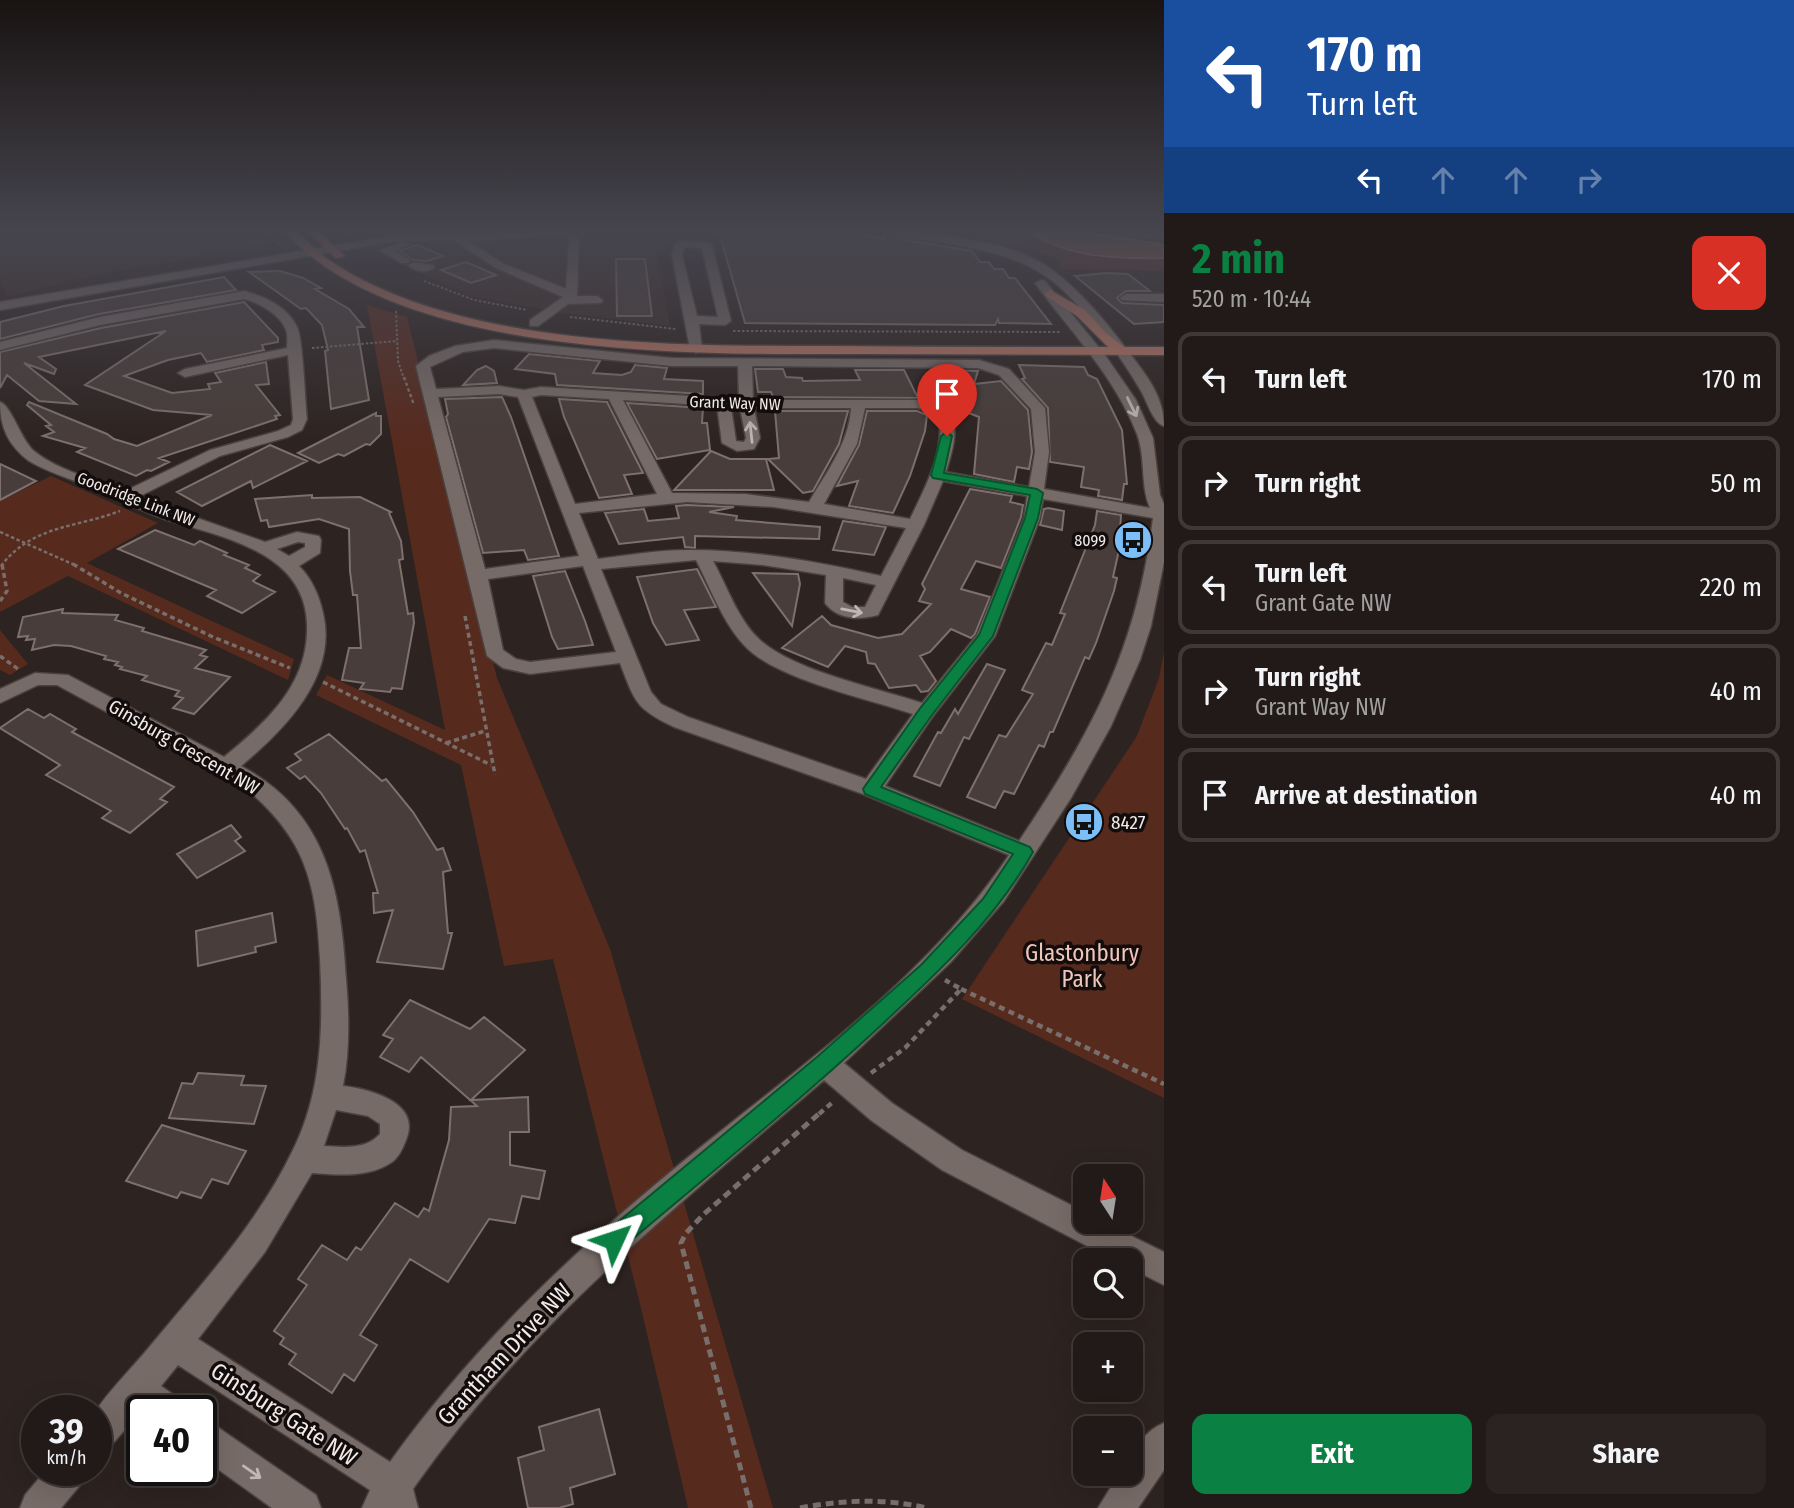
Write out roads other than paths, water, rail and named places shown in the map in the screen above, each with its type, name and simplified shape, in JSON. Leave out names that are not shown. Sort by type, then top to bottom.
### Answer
[{"type":"main road","points":[[415,302],[454,316],[573,338],[696,344],[1091,346],[1164,341]]},
{"type":"main road","points":[[446,302],[534,323],[696,344]]},
{"type":"main road","points":[[1064,302],[1081,313],[1114,344],[1164,351]]},
{"type":"street","points":[[16,302],[0,306],[20,302]]},
{"type":"street","points":[[0,345],[100,321],[207,302]]},
{"type":"street","points":[[132,500],[215,453],[283,434],[297,427],[300,418],[294,332],[288,321],[263,302]]},
{"type":"street","points":[[534,323],[563,302]]},
{"type":"street","points":[[688,302],[696,344]]},
{"type":"street","points":[[692,320],[725,321],[720,302]]},
{"type":"street","name":"Grantham Drive NW","points":[[391,1500],[447,1411],[516,1335],[594,1258],[655,1204],[825,1064],[928,970],[989,904],[1097,737],[1133,660],[1150,600],[1162,512],[1152,495],[1148,450],[1143,430],[1125,393],[1057,302]]},
{"type":"street","points":[[1081,302],[1154,397],[1164,422]]},
{"type":"street","points":[[628,656],[530,668],[510,664],[494,652],[478,575],[423,366],[442,355],[482,344],[517,345],[672,362],[979,364],[999,369],[1038,408],[1042,452],[1037,493],[1024,541],[986,636],[926,711],[871,789]]},
{"type":"street","points":[[185,373],[295,350]]},
{"type":"street","points":[[723,403],[729,443],[737,447],[752,443],[746,404],[745,364]]},
{"type":"street","name":"Grant Way NW","points":[[431,393],[499,390],[524,394],[541,391],[615,398],[746,404],[926,404],[943,409],[948,416],[948,427],[937,475],[916,526],[872,611],[858,614],[838,608],[834,603],[835,570]]},
{"type":"street","points":[[524,394],[642,694],[654,709],[681,722],[871,789],[1024,852]]},
{"type":"street","points":[[615,398],[667,498]]},
{"type":"street","points":[[814,508],[849,441],[859,412],[858,404]]},
{"type":"street","name":"Goodridge Link NW","points":[[0,406],[6,432],[41,462],[164,513],[225,530],[265,547],[289,564],[308,592],[316,619],[317,641],[307,675],[272,726],[226,767]]},
{"type":"street","points":[[937,475],[1162,512]]},
{"type":"street","points":[[569,509],[667,498],[747,499],[916,526]]},
{"type":"street","points":[[265,547],[297,537],[313,540],[314,549],[289,564]]},
{"type":"street","points":[[478,575],[656,557],[702,556],[753,558],[835,570],[885,582]]},
{"type":"street","points":[[702,556],[741,626],[757,648],[793,666],[926,711]]},
{"type":"street","name":"Ginsburg Crescent NW","points":[[0,697],[29,681],[43,678],[68,681],[263,790],[288,815],[311,850],[322,877],[330,916],[335,1010],[327,1096],[304,1160],[249,1247],[112,1418]]},
{"type":"street","points":[[825,1064],[914,1136],[952,1160],[1164,1269]]},
{"type":"street","points":[[304,1160],[371,1157],[383,1152],[393,1136],[392,1119],[382,1108],[327,1096]]},
{"type":"street","name":"Ginsburg Gate NW","points":[[174,1343],[391,1500]]},
{"type":"street","points":[[136,1389],[145,1395]]},
{"type":"street","points":[[1116,1508],[1164,1440]]},
{"type":"street","points":[[217,1447],[303,1508]]},
{"type":"street","points":[[38,1508],[56,1486]]},
{"type":"place","name":"8099","points":[[1133,540]]},
{"type":"place","name":"8427","points":[[1084,822]]},
{"type":"park label","name":"Glastonbury Park","points":[[1082,966]]}]
